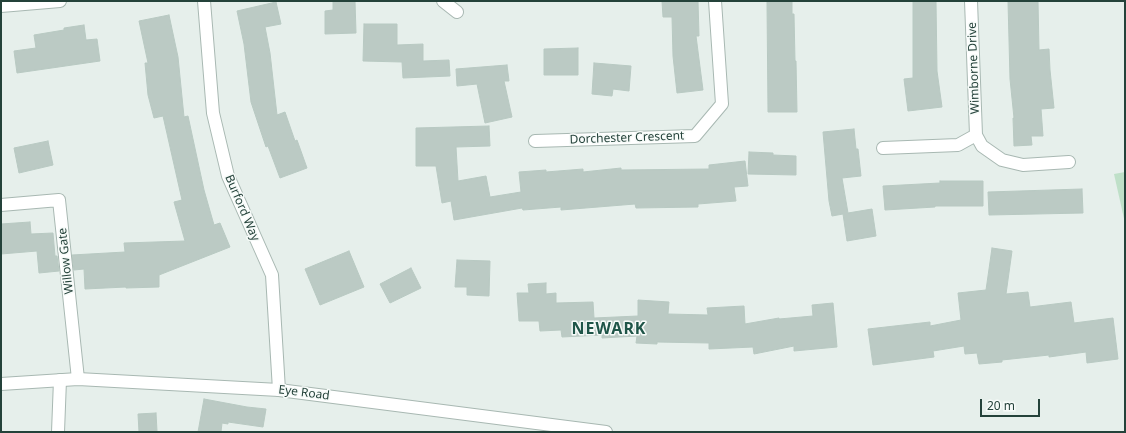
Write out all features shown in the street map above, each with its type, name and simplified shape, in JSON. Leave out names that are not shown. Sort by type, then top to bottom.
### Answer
[{"type":"street","points":[[1,6],[60,1]]},
{"type":"street","name":"Burford Way","points":[[204,1],[213,113],[228,176],[272,275],[279,390]]},
{"type":"street","points":[[443,1],[457,12]]},
{"type":"street","name":"Dorchester Crescent","points":[[534,141],[695,136],[722,104],[715,1]]},
{"type":"street","name":"Wimborne Drive","points":[[971,1],[976,134]]},
{"type":"street","points":[[883,148],[958,145],[976,134],[982,146],[1002,160],[1023,166],[1068,162]]},
{"type":"street","name":"Willow Gate","points":[[1,204],[59,200],[78,380]]},
{"type":"street","points":[[58,432],[60,380]]},
{"type":"street","name":"Eye Road","points":[[1,384],[78,380],[279,390],[606,432]]},
{"type":"green space","points":[[1125,172],[1125,223],[1114,174]]},
{"type":"building","points":[[333,1],[355,1],[356,33],[325,34],[325,11],[333,10]]},
{"type":"building","points":[[662,1],[698,1],[699,36],[696,36],[703,90],[677,93],[673,56],[672,17],[663,17]]},
{"type":"building","points":[[767,1],[792,1],[792,14],[794,14],[797,112],[768,112]]},
{"type":"building","points":[[913,1],[936,1],[937,71],[942,107],[908,111],[904,79],[913,78]]},
{"type":"building","points":[[1008,1],[1038,1],[1039,50],[1049,49],[1054,108],[1041,109],[1043,136],[1031,136],[1032,145],[1014,146],[1014,118],[1010,79]]},
{"type":"building","points":[[276,2],[281,24],[265,27],[270,53],[277,115],[285,112],[295,141],[297,140],[307,168],[280,178],[268,146],[266,147],[251,102],[244,44],[237,11]]},
{"type":"building","points":[[169,15],[178,57],[184,117],[188,116],[204,190],[214,225],[220,223],[230,247],[159,275],[159,287],[85,289],[84,269],[74,270],[72,255],[125,252],[124,243],[185,241],[174,202],[182,200],[163,116],[154,118],[148,95],[145,63],[148,63],[139,21]]},
{"type":"building","points":[[364,24],[397,24],[397,45],[423,44],[423,61],[449,60],[450,76],[403,78],[402,62],[363,61]]},
{"type":"building","points":[[84,25],[86,40],[97,39],[100,61],[17,73],[14,51],[36,48],[34,35]]},
{"type":"building","points":[[578,48],[578,75],[544,75],[544,49]]},
{"type":"building","points":[[594,63],[631,66],[629,91],[613,89],[612,96],[592,94]]},
{"type":"building","points":[[507,65],[509,81],[504,81],[512,117],[485,123],[477,84],[457,86],[456,69]]},
{"type":"building","points":[[489,126],[490,146],[456,147],[458,181],[486,176],[490,197],[521,192],[519,172],[546,170],[546,172],[583,169],[583,172],[621,168],[621,170],[709,169],[709,165],[745,161],[748,186],[734,187],[736,201],[698,204],[698,207],[636,208],[635,204],[561,210],[561,207],[523,210],[522,208],[454,220],[451,201],[442,203],[436,166],[416,166],[416,128]]},
{"type":"building","points":[[854,129],[861,176],[842,178],[848,213],[872,209],[876,236],[847,241],[843,214],[832,216],[829,201],[823,132]]},
{"type":"building","points":[[48,141],[53,165],[19,173],[14,148]]},
{"type":"building","points":[[749,152],[796,156],[796,175],[748,174]]},
{"type":"building","points":[[940,181],[983,181],[983,206],[935,206],[885,210],[883,186],[940,183]]},
{"type":"building","points":[[1082,189],[1083,213],[989,215],[988,192]]},
{"type":"building","points":[[30,222],[31,234],[53,233],[55,256],[57,256],[59,271],[39,273],[37,251],[1,254],[1,224]]},
{"type":"building","points":[[992,248],[1012,251],[1006,294],[1028,292],[1030,307],[1071,302],[1074,323],[1113,318],[1118,359],[1087,363],[1086,352],[1049,357],[1049,355],[1002,360],[1002,362],[979,364],[977,353],[965,354],[964,346],[933,351],[934,357],[873,365],[868,329],[930,322],[930,326],[961,320],[958,293],[986,290]]},
{"type":"building","points":[[349,251],[364,287],[320,305],[305,269]]},
{"type":"building","points":[[457,260],[490,261],[489,296],[467,295],[467,287],[455,287]]},
{"type":"building","points":[[411,268],[421,288],[390,303],[380,284]]},
{"type":"building","points":[[546,283],[546,294],[556,293],[556,303],[593,302],[594,318],[638,316],[638,300],[669,302],[668,314],[708,315],[707,308],[744,306],[745,324],[779,318],[813,316],[812,305],[833,303],[837,347],[794,351],[794,346],[754,354],[753,347],[709,349],[709,343],[636,343],[637,336],[602,338],[602,335],[562,337],[561,330],[540,331],[539,321],[519,321],[517,293],[529,293],[528,284]]},
{"type":"building","points":[[204,399],[266,409],[263,427],[228,422],[228,424],[222,423],[221,432],[198,432]]},
{"type":"building","points":[[156,413],[157,431],[139,432],[138,414]]},
{"type":"district","name":"NEWARK","points":[[609,329]]}]
